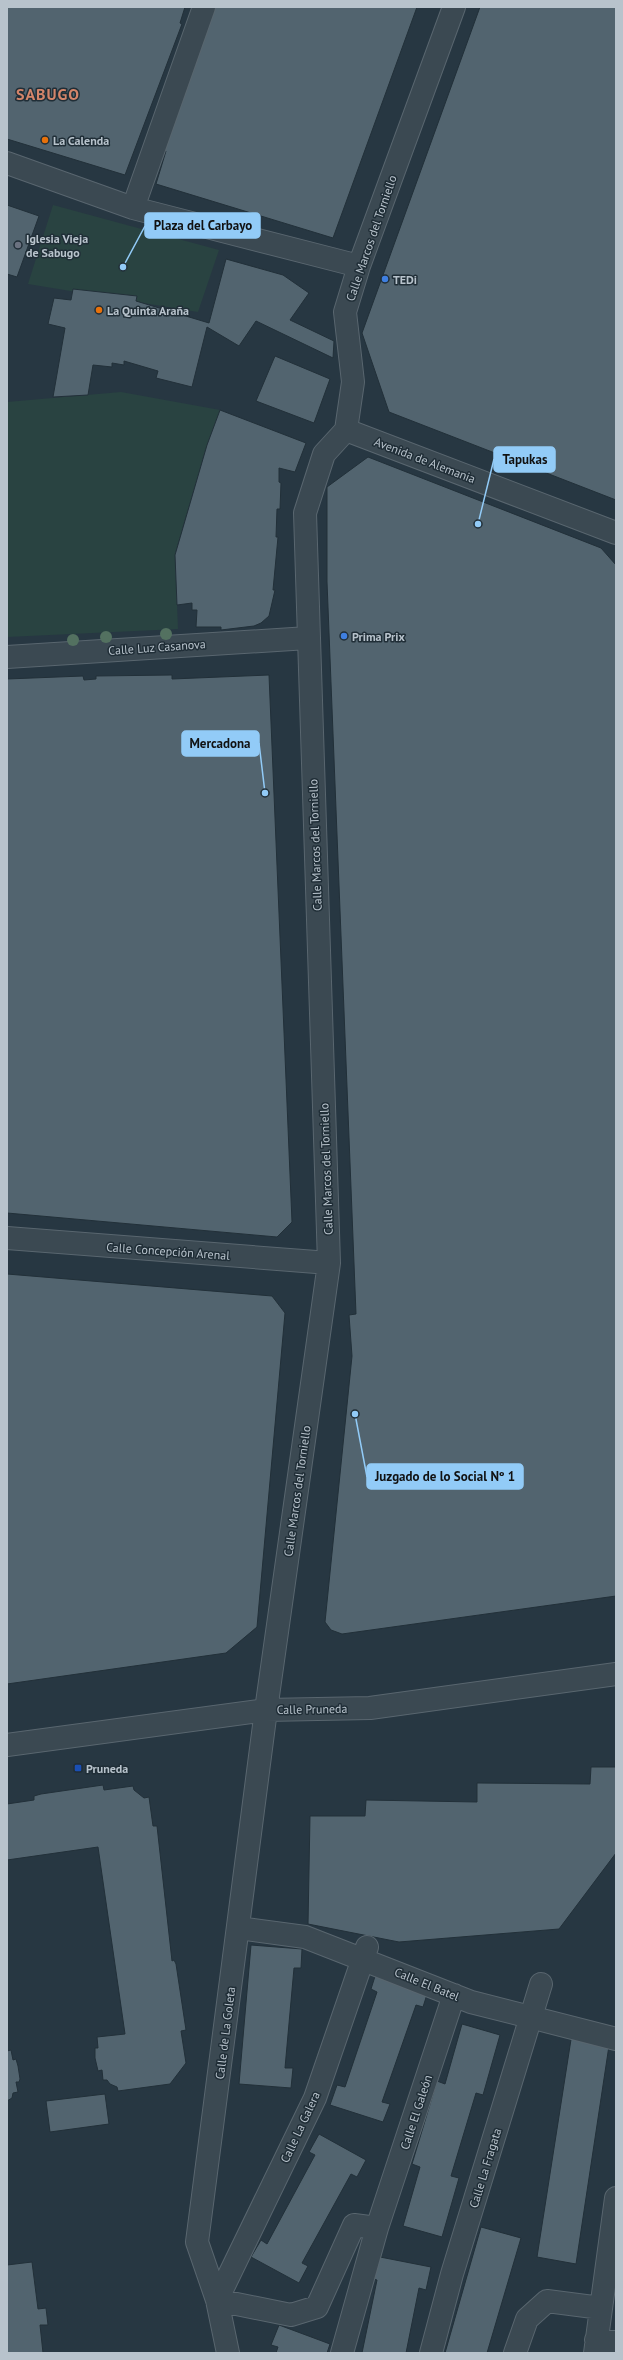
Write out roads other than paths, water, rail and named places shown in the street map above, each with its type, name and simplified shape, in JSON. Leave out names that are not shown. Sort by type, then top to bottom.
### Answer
[{"type":"street","points":[[133,208],[204,7]]},
{"type":"street","name":"Calle Marcos del Torniello","points":[[266,1710],[329,1263],[305,513],[324,454],[346,430],[353,382],[345,312],[359,266],[454,7]]},
{"type":"street","points":[[7,163],[133,208],[359,266]]},
{"type":"street","name":"Avenida de Alemania","points":[[346,430],[616,533]]},
{"type":"street","name":"Calle Luz Casanova","points":[[7,657],[308,638]]},
{"type":"street","name":"Calle Concepción Arenal","points":[[7,1238],[329,1263]]},
{"type":"street","name":"Calle Pruneda","points":[[7,1745],[266,1710],[370,1708],[616,1674]]},
{"type":"street","name":"Calle de La Goleta","points":[[228,2353],[217,2300],[197,2242],[266,1710]]},
{"type":"street","name":"Calle El Batel","points":[[238,1928],[305,1937],[364,1952],[463,1999],[616,2039]]},
{"type":"street","name":"Calle La Galera","points":[[217,2300],[315,2098],[364,1952]]},
{"type":"street","name":"Calle La Fragata","points":[[431,2353],[452,2274],[541,1984]]},
{"type":"street","name":"Calle El Galeón","points":[[342,2353],[377,2228],[463,1999]]},
{"type":"street","points":[[602,2345],[601,2308],[616,2198]]},
{"type":"street","points":[[217,2300],[291,2315],[317,2306],[354,2225],[377,2228]]},
{"type":"street","points":[[515,2353],[527,2319],[547,2300],[601,2308]]},
{"type":"place","name":"La Calenda","points":[[45,140]]},
{"type":"place","name":"Iglesia Vieja de Sabugo","points":[[18,245]]},
{"type":"place","name":"Plaza del Carbayo","points":[[123,267]]},
{"type":"place","name":"TEDi","points":[[385,279]]},
{"type":"place","name":"La Quinta Araña","points":[[99,310]]},
{"type":"place","name":"Tapukas","points":[[478,524]]},
{"type":"place","name":"Prima Prix","points":[[344,636]]},
{"type":"place","name":"Mercadona","points":[[265,793]]},
{"type":"place","name":"Juzgado de lo Social Nº 1","points":[[355,1414]]},
{"type":"place","name":"Pruneda","points":[[78,1768]]},
{"type":"district","name":"SABUGO","points":[[48,94]]}]
